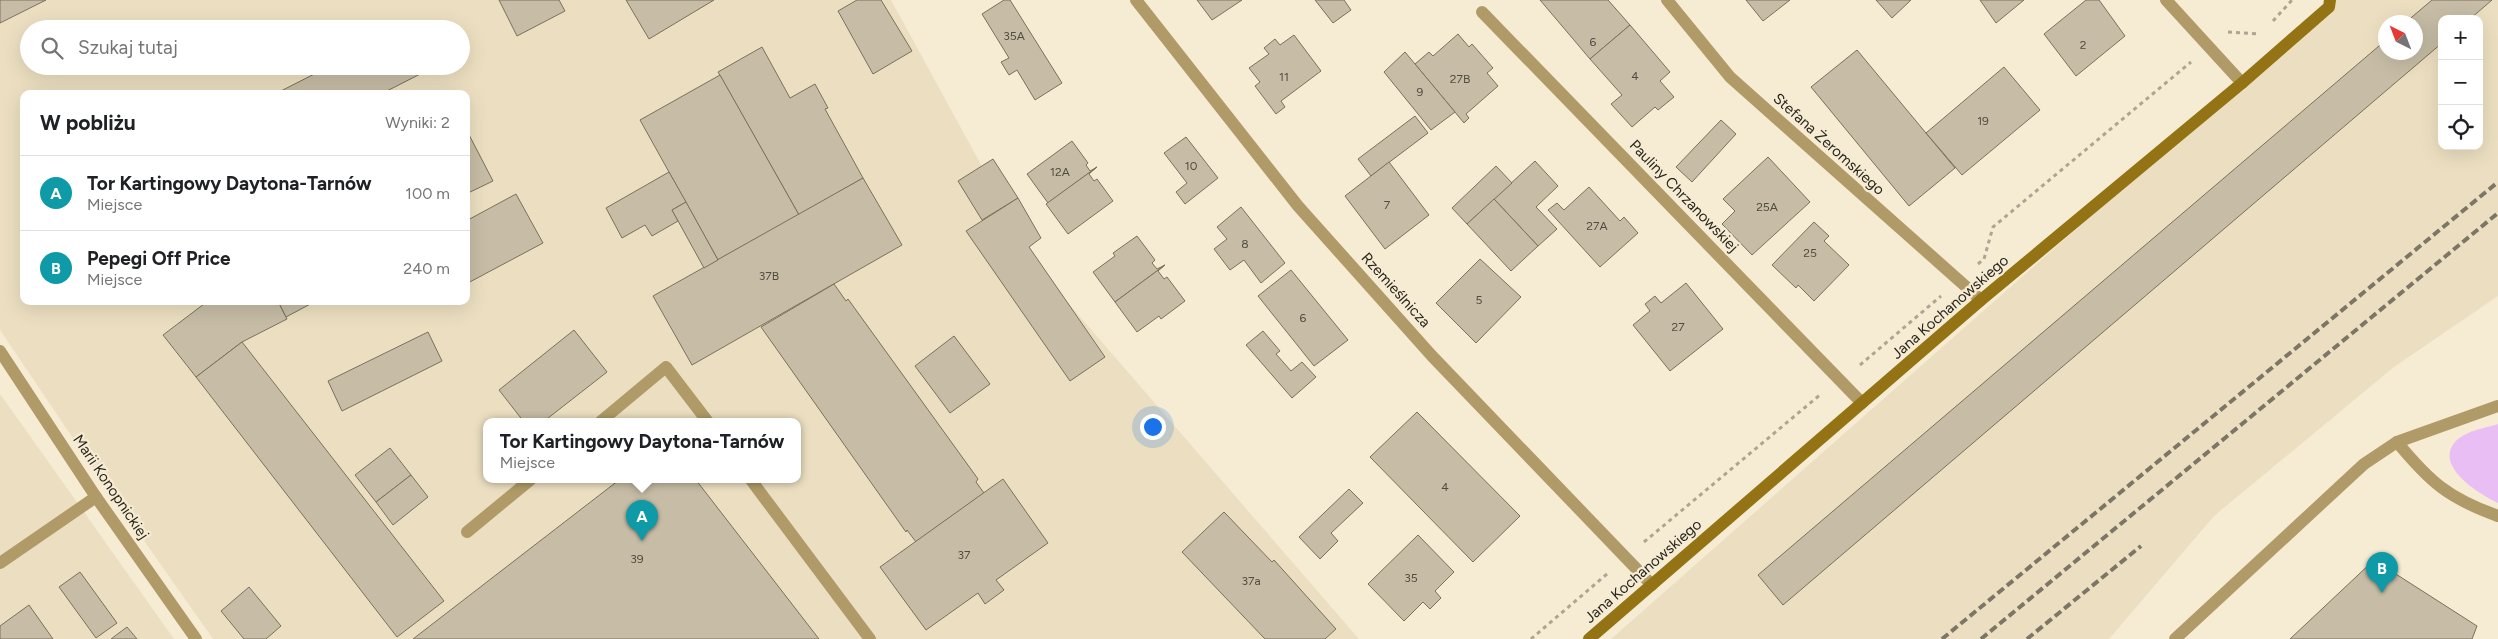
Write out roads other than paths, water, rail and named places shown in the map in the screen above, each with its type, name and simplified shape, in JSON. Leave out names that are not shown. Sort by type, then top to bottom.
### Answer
[{"type":"street","name":"Rzemieślnicza","points":[[1136,0],[1298,206],[1432,356],[1652,585]]},
{"type":"street","name":"Stefana Żeromskiego","points":[[1668,0],[1730,77],[1981,300]]},
{"type":"street","points":[[2166,0],[2242,83]]},
{"type":"street","name":"Jana Kochanowskiego","points":[[1589,639],[1981,300],[2242,83],[2332,2]]},
{"type":"street","name":"Pauliny Chrzanowskiej","points":[[1482,12],[1862,403]]},
{"type":"street","name":"Marii Konopnickiej","points":[[0,351],[96,497],[196,639]]},
{"type":"street","points":[[605,418],[666,367],[705,418]]},
{"type":"street","points":[[2176,639],[2364,464],[2397,442],[2498,406]]},
{"type":"street","points":[[2397,442],[2434,483],[2477,508],[2498,516]]},
{"type":"street","points":[[467,532],[526,483]]},
{"type":"street","points":[[753,483],[870,639]]},
{"type":"street","points":[[0,563],[96,497]]},
{"type":"railway","points":[[1942,639],[2498,182]]},
{"type":"railway","points":[[1981,639],[2498,213]]},
{"type":"railway","points":[[2027,639],[2141,546]]},
{"type":"place","name":"Tor Kartingowy Daytona-Tarnów","points":[[642,541]]},
{"type":"place","name":"Pepegi Off Price","points":[[2382,593]]}]
